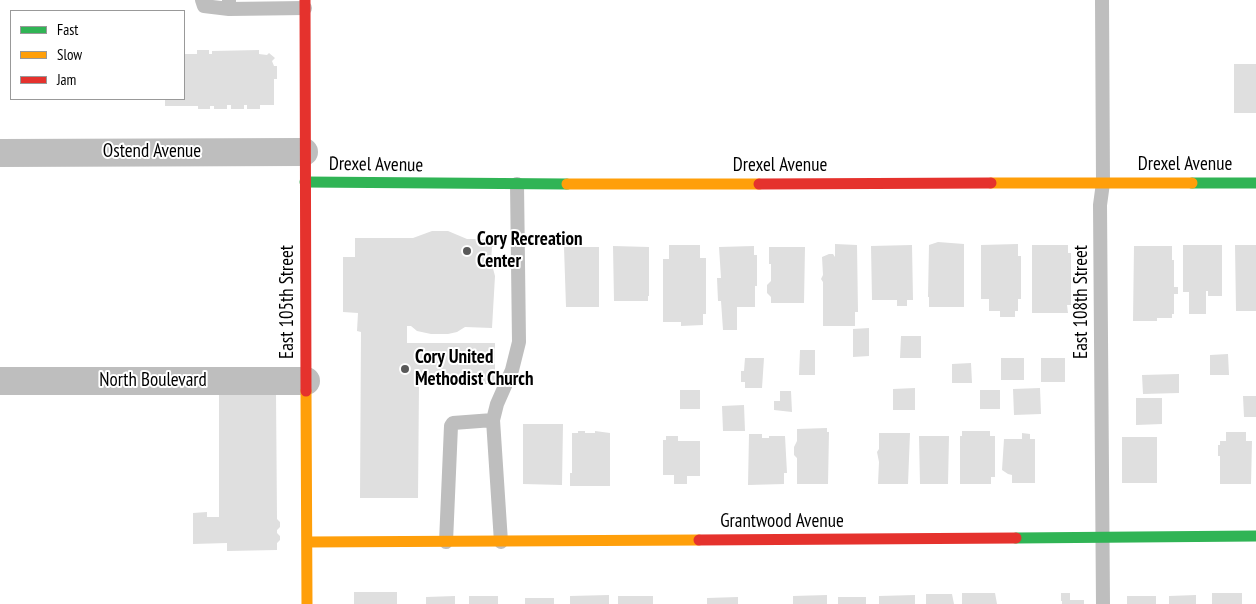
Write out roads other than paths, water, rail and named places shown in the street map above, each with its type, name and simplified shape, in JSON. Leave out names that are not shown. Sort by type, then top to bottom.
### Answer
[{"type":"street","name":"East 105th Street","points":[[305,4],[307,604]]},
{"type":"street","name":"Ostend Avenue","points":[[0,153],[304,152]]},
{"type":"street","name":"Drexel Avenue","points":[[305,182],[517,184],[1256,183]]},
{"type":"street","name":"North Boulevard","points":[[0,381],[306,381]]},
{"type":"street","name":"Grantwood Avenue","points":[[307,542],[1256,536]]},
{"type":"lane","points":[[202,0],[204,6],[305,4]]},
{"type":"lane","name":"East 108th Street","points":[[1102,0],[1103,183],[1100,206],[1103,604]]},
{"type":"lane","points":[[501,542],[493,420],[497,404],[512,370],[520,342],[517,184]]},
{"type":"lane","points":[[446,542],[451,426],[453,423],[493,420]]},
{"type":"place","name":"Cory Recreation Center","points":[[467,251]]},
{"type":"place","name":"Cory United Methodist Church","points":[[405,369]]}]
